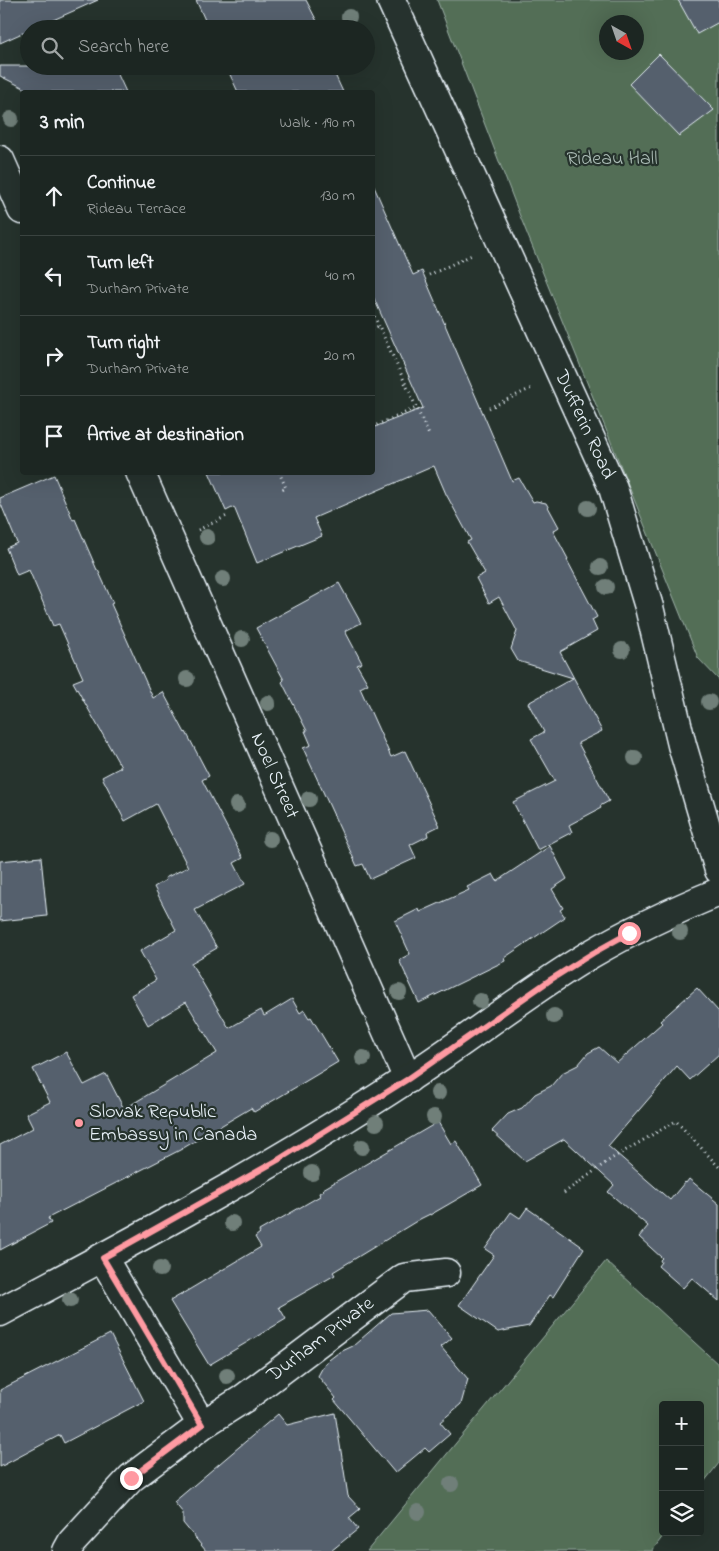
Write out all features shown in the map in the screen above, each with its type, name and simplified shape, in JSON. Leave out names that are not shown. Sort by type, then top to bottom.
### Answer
[{"type":"street","name":"Dufferin Road","points":[[391,0],[613,488],[649,607],[682,745],[719,870]]},
{"type":"street","points":[[0,160],[20,205]]},
{"type":"street","name":"Noel Street","points":[[141,475],[408,1079]]},
{"type":"street","points":[[0,1312],[103,1258],[278,1160],[408,1079],[550,980],[593,953],[676,909],[719,892]]},
{"type":"street","points":[[103,1258],[202,1425]]},
{"type":"street","name":"Durham Private","points":[[67,1551],[72,1542],[131,1478],[202,1425],[243,1399],[404,1278],[446,1273]]},
{"type":"path","points":[[429,275],[501,241]]},
{"type":"path","points":[[375,318],[429,435]]},
{"type":"path","points":[[375,328],[379,326]]},
{"type":"path","points":[[489,408],[561,375]]},
{"type":"path","points":[[375,426],[416,408]]},
{"type":"path","points":[[280,475],[286,488],[280,491]]},
{"type":"path","points":[[564,1193],[611,1159],[676,1121],[719,1167]]},
{"type":"green space","name":"Rideau Hall","points":[[437,0],[719,0],[719,680],[698,658],[520,216]]},
{"type":"green space","points":[[606,1261],[719,1365],[719,1463],[704,1482],[704,1401],[659,1401],[659,1536],[663,1536],[652,1551],[367,1551]]},
{"type":"building","points":[[0,0],[98,0],[53,20],[20,20],[20,34],[0,43]]},
{"type":"building","points":[[196,0],[306,0],[316,20],[205,20]]},
{"type":"building","points":[[678,0],[719,0],[719,22],[697,34]]},
{"type":"building","points":[[659,54],[714,110],[679,136],[629,84]]},
{"type":"building","points":[[0,66],[20,66],[20,75],[118,75],[125,90],[28,90],[0,76]]},
{"type":"building","points":[[230,75],[335,75],[342,90],[237,90]]},
{"type":"building","points":[[375,189],[413,275],[422,271],[512,481],[519,478],[533,502],[546,503],[559,527],[553,531],[597,617],[592,620],[597,631],[560,652],[602,731],[578,743],[609,801],[600,806],[601,808],[569,825],[572,832],[538,850],[513,802],[555,781],[531,739],[544,732],[528,703],[573,678],[518,661],[511,649],[517,631],[499,597],[489,603],[476,578],[485,573],[467,542],[471,540],[446,494],[434,466],[314,518],[322,536],[257,563],[234,507],[226,511],[210,475],[375,475],[375,427],[423,408],[375,301]]},
{"type":"building","points":[[54,475],[73,520],[75,519],[113,603],[111,604],[153,698],[163,692],[186,732],[209,776],[202,780],[243,858],[234,863],[245,884],[195,910],[217,948],[191,963],[229,1028],[261,1010],[264,1016],[292,999],[300,1013],[304,1010],[309,1018],[311,1017],[338,1062],[254,1112],[251,1108],[180,1150],[48,1218],[51,1223],[0,1250],[0,1145],[33,1128],[26,1114],[50,1102],[33,1069],[66,1052],[84,1085],[106,1074],[124,1109],[217,1053],[186,1002],[148,1025],[131,995],[156,980],[140,951],[176,930],[154,887],[166,880],[165,878],[188,867],[156,804],[125,821],[102,777],[121,767],[73,682],[83,678],[59,624],[53,626],[29,570],[17,575],[6,548],[17,543],[0,498]]},
{"type":"building","points":[[339,583],[361,623],[345,631],[362,663],[357,665],[368,684],[360,688],[391,757],[405,751],[439,826],[427,832],[428,836],[410,845],[416,858],[370,879],[363,864],[357,866],[303,748],[311,745],[305,731],[307,731],[282,682],[284,680],[256,628]]},
{"type":"building","points":[[550,846],[567,879],[552,889],[563,908],[560,910],[565,917],[504,958],[505,961],[419,1003],[399,960],[410,954],[395,921],[419,909],[420,912],[469,890],[467,887],[493,874],[497,881]]},
{"type":"building","points":[[41,857],[47,916],[0,921],[0,861]]},
{"type":"building","points":[[697,988],[719,1012],[719,1054],[690,1080],[677,1066],[608,1146],[670,1200],[689,1179],[719,1204],[719,1301],[692,1278],[683,1288],[658,1266],[662,1258],[639,1237],[648,1226],[608,1192],[614,1185],[564,1139],[525,1161],[492,1131],[508,1114],[522,1108],[535,1094],[551,1086],[562,1073],[578,1065],[588,1053],[599,1047],[617,1063],[662,1023],[660,1021]]},
{"type":"building","points":[[438,1122],[451,1144],[456,1141],[482,1185],[420,1219],[333,1272],[335,1275],[279,1307],[286,1319],[209,1365],[170,1301],[261,1247],[255,1237],[260,1233],[259,1231],[320,1196],[319,1193],[323,1189]]},
{"type":"building","points":[[527,1208],[584,1248],[553,1297],[550,1295],[529,1326],[498,1332],[459,1305],[494,1255],[485,1249],[511,1212],[520,1218]]},
{"type":"building","points":[[428,1310],[452,1338],[441,1347],[468,1379],[461,1404],[440,1422],[450,1434],[429,1452],[425,1448],[395,1473],[334,1400],[336,1398],[318,1376],[325,1363],[338,1353],[353,1346],[391,1313]]},
{"type":"building","points":[[110,1334],[144,1401],[64,1443],[60,1435],[0,1467],[0,1390]]},
{"type":"building","points":[[335,1413],[348,1496],[360,1509],[349,1518],[358,1529],[331,1551],[206,1551],[183,1523],[183,1513],[174,1502],[278,1414],[287,1425]]},
{"type":"place","name":"Slovak Republic Embassy in Canada","points":[[79,1123]]},
{"type":"route","points":[[131,1478],[202,1425],[103,1258],[278,1160],[408,1079],[550,980],[629,933]]}]
